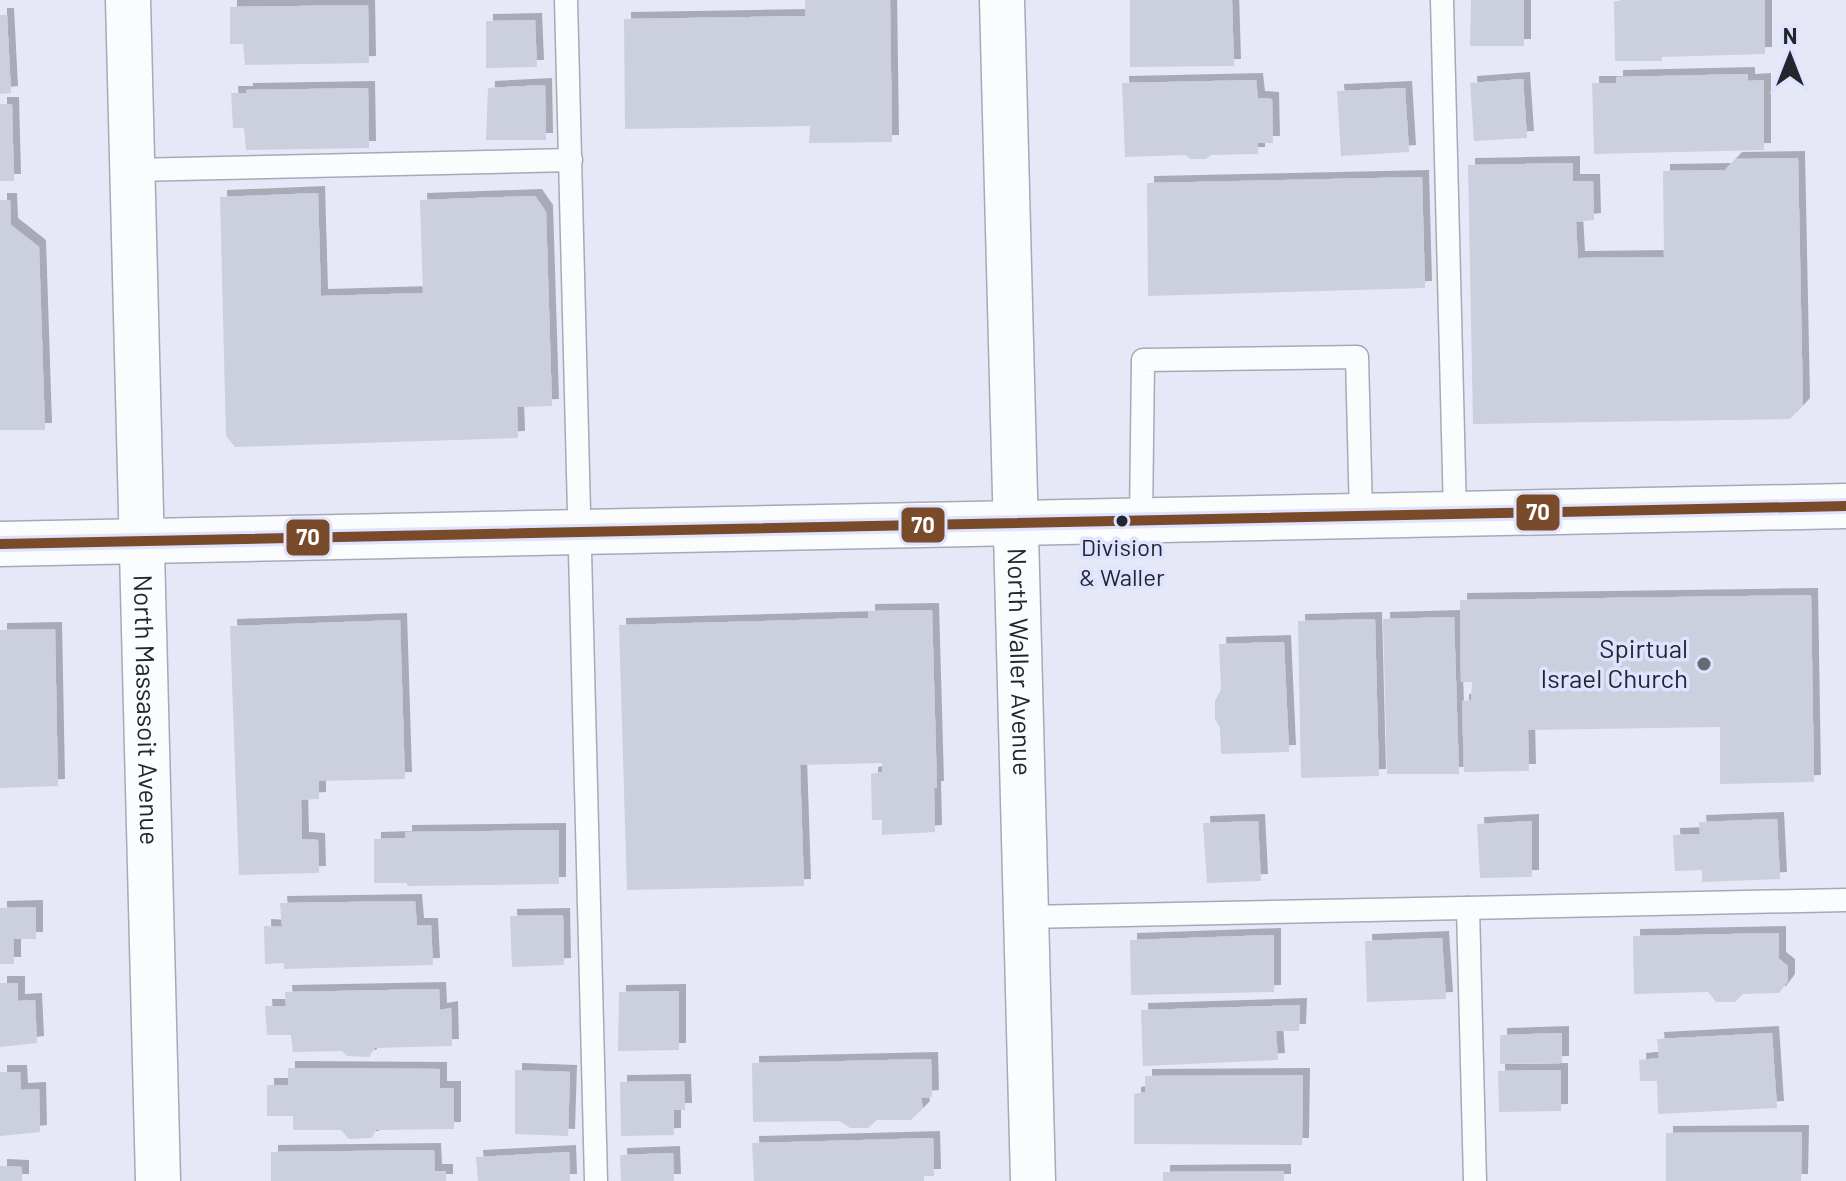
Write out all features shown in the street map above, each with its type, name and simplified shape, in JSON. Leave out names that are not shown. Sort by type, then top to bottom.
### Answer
[{"type":"street","name":"North Massasoit Avenue","points":[[128,0],[158,1181]]},
{"type":"street","name":"North Waller Avenue","points":[[1002,0],[1033,1181]]},
{"type":"street","points":[[0,544],[1846,506]]},
{"type":"lane","points":[[566,0],[596,1181]]},
{"type":"lane","points":[[1442,0],[1455,513]]},
{"type":"lane","points":[[133,170],[571,160]]},
{"type":"lane","points":[[1141,520],[1143,360],[1357,357],[1361,515]]},
{"type":"lane","points":[[1026,917],[1846,900]]},
{"type":"lane","points":[[1468,908],[1475,1181]]},
{"type":"building","points":[[805,0],[890,0],[892,142],[809,143],[810,126],[625,129],[624,19],[805,16]]},
{"type":"building","points":[[1130,0],[1232,0],[1234,66],[1130,67]]},
{"type":"building","points":[[1471,0],[1524,0],[1524,46],[1470,46]]},
{"type":"building","points":[[1765,0],[1765,54],[1615,61],[1614,1]]},
{"type":"building","points":[[368,5],[369,63],[245,65],[243,44],[230,44],[230,7]]},
{"type":"building","points":[[0,15],[7,15],[11,93],[0,94]]},
{"type":"building","points":[[535,20],[537,67],[486,68],[486,21]]},
{"type":"building","points":[[1748,74],[1748,81],[1764,80],[1764,150],[1594,154],[1592,83],[1616,83],[1616,77]]},
{"type":"building","points":[[1523,79],[1527,138],[1474,141],[1470,83]]},
{"type":"building","points":[[1256,80],[1258,98],[1272,99],[1273,143],[1258,143],[1258,154],[1211,155],[1206,159],[1190,159],[1185,155],[1125,157],[1122,83]]},
{"type":"building","points":[[545,85],[546,140],[486,140],[488,88]]},
{"type":"building","points":[[368,88],[369,148],[246,150],[244,128],[233,128],[231,93],[246,93],[246,90]]},
{"type":"building","points":[[1405,88],[1409,152],[1341,156],[1337,91]]},
{"type":"building","points":[[0,104],[12,104],[14,181],[0,181]]},
{"type":"building","points":[[1798,158],[1803,405],[1790,419],[1473,424],[1468,165],[1573,163],[1573,181],[1593,181],[1594,220],[1576,222],[1578,258],[1664,257],[1663,171],[1725,170],[1735,159]]},
{"type":"building","points":[[1422,177],[1425,288],[1148,296],[1147,183]]},
{"type":"building","points":[[318,193],[321,296],[423,293],[420,200],[535,196],[546,212],[552,406],[517,407],[518,438],[235,447],[226,436],[220,197]]},
{"type":"building","points":[[0,200],[10,200],[11,225],[39,247],[45,430],[0,430]]},
{"type":"building","points":[[1811,595],[1814,782],[1720,784],[1720,727],[1528,730],[1529,771],[1464,772],[1462,701],[1471,700],[1472,682],[1461,682],[1460,600]]},
{"type":"building","points":[[932,610],[937,788],[934,788],[935,832],[882,835],[882,820],[872,820],[871,774],[882,772],[882,763],[800,765],[804,886],[627,890],[619,625],[868,618],[868,611]]},
{"type":"building","points":[[1454,617],[1459,774],[1387,774],[1383,619]]},
{"type":"building","points":[[1375,619],[1379,776],[1301,778],[1298,621]]},
{"type":"building","points":[[400,620],[405,779],[319,781],[319,799],[301,800],[302,839],[318,840],[319,873],[239,875],[230,626]]},
{"type":"building","points":[[55,629],[58,786],[0,788],[0,630]]},
{"type":"building","points":[[1284,642],[1289,752],[1221,754],[1220,728],[1215,719],[1215,701],[1221,689],[1219,644]]},
{"type":"building","points":[[1777,819],[1780,879],[1702,882],[1702,870],[1675,871],[1673,835],[1700,834],[1699,822]]},
{"type":"building","points":[[1258,821],[1261,881],[1207,883],[1203,823]]},
{"type":"building","points":[[1532,821],[1532,877],[1480,878],[1477,824]]},
{"type":"building","points":[[559,830],[559,884],[407,886],[407,883],[374,883],[374,839],[405,838],[405,832]]},
{"type":"building","points":[[415,901],[417,925],[431,925],[433,965],[284,969],[284,963],[265,964],[264,926],[282,927],[280,903]]},
{"type":"building","points":[[36,907],[36,939],[14,939],[14,964],[0,964],[0,908]]},
{"type":"building","points":[[563,915],[564,965],[512,967],[510,916]]},
{"type":"building","points":[[1779,933],[1779,959],[1788,966],[1788,981],[1779,993],[1743,994],[1735,1002],[1716,1002],[1708,992],[1634,994],[1633,936]]},
{"type":"building","points":[[1274,935],[1274,992],[1131,995],[1130,940]]},
{"type":"building","points":[[1442,938],[1446,999],[1367,1002],[1365,941]]},
{"type":"building","points":[[0,983],[18,983],[18,1001],[35,1000],[37,1043],[0,1047]]},
{"type":"building","points":[[439,989],[440,1010],[451,1008],[452,1046],[375,1048],[369,1057],[347,1056],[342,1051],[293,1052],[291,1035],[267,1035],[265,1006],[286,1006],[285,992]]},
{"type":"building","points":[[679,991],[679,1050],[618,1051],[619,992]]},
{"type":"building","points":[[1300,1005],[1299,1031],[1276,1031],[1278,1060],[1143,1066],[1141,1010]]},
{"type":"building","points":[[1562,1033],[1562,1063],[1500,1064],[1500,1035]]},
{"type":"building","points":[[1772,1033],[1777,1108],[1658,1114],[1657,1081],[1640,1081],[1639,1060],[1659,1058],[1657,1039]]},
{"type":"building","points":[[931,1059],[932,1097],[921,1098],[923,1108],[911,1120],[877,1120],[868,1128],[850,1128],[839,1121],[753,1122],[752,1063]]},
{"type":"building","points":[[288,1068],[440,1069],[440,1088],[454,1088],[454,1129],[376,1130],[372,1138],[349,1139],[341,1130],[293,1130],[293,1116],[267,1116],[267,1085],[288,1085]]},
{"type":"building","points":[[515,1070],[570,1072],[568,1136],[515,1134]]},
{"type":"building","points":[[1561,1070],[1561,1111],[1499,1112],[1498,1071]]},
{"type":"building","points":[[0,1072],[20,1072],[21,1090],[39,1089],[40,1132],[0,1136]]},
{"type":"building","points":[[1303,1075],[1302,1145],[1134,1144],[1134,1094],[1145,1092],[1145,1076]]},
{"type":"building","points":[[684,1081],[685,1110],[674,1110],[674,1135],[621,1136],[620,1082]]},
{"type":"building","points":[[1802,1132],[1801,1181],[1666,1181],[1666,1133]]},
{"type":"building","points":[[933,1138],[934,1176],[924,1176],[924,1181],[754,1181],[752,1143]]},
{"type":"building","points":[[434,1150],[435,1171],[446,1171],[446,1181],[271,1181],[271,1152]]},
{"type":"building","points":[[569,1152],[570,1181],[478,1181],[476,1157]]},
{"type":"building","points":[[673,1153],[674,1181],[621,1181],[620,1155]]},
{"type":"building","points":[[0,1166],[22,1167],[22,1181],[0,1181]]},
{"type":"building","points":[[1284,1171],[1284,1181],[1163,1181],[1163,1172]]},
{"type":"transit line","name":"70","points":[[0,544],[1846,506]]},
{"type":"place","name":"Division & Waller","points":[[1122,521]]},
{"type":"place","name":"Spirtual Israel Church","points":[[1704,664]]}]
